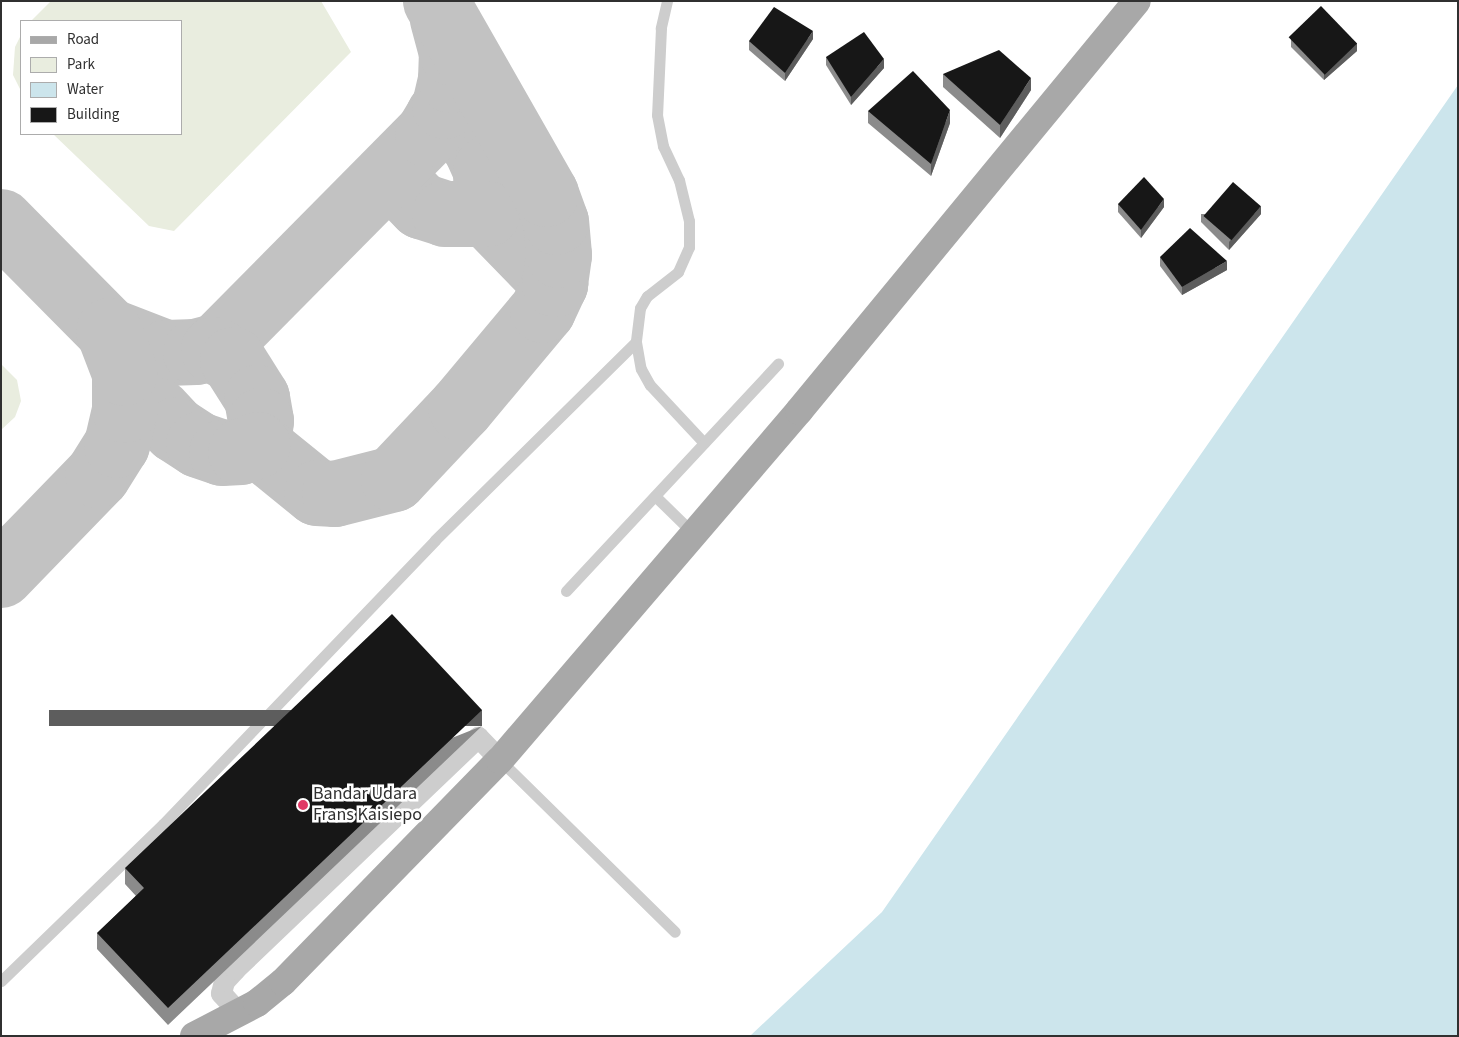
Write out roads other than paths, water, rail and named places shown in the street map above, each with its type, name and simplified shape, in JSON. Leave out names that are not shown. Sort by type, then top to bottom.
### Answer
[{"type":"main road","points":[[194,1036],[239,1014],[283,982],[500,760],[694,534],[1136,1]]},
{"type":"street","points":[[239,1014],[221,993],[224,981],[235,969],[478,737],[500,760]]},
{"type":"lane","points":[[667,1],[661,28],[657,115],[663,146],[679,180],[689,221],[688,247],[678,272],[647,296],[640,308],[636,342],[641,369],[650,385],[704,443]]},
{"type":"lane","points":[[1,982],[163,824],[435,540],[636,342]]},
{"type":"lane","points":[[566,591],[778,364]]},
{"type":"lane","points":[[655,496],[694,534]]},
{"type":"lane","points":[[500,760],[675,932]]},
{"type":"water","points":[[1458,85],[1458,1036],[750,1036],[882,912]]},
{"type":"place","name":"Bandar Udara Frans Kaisiepo","points":[[303,805]]}]
